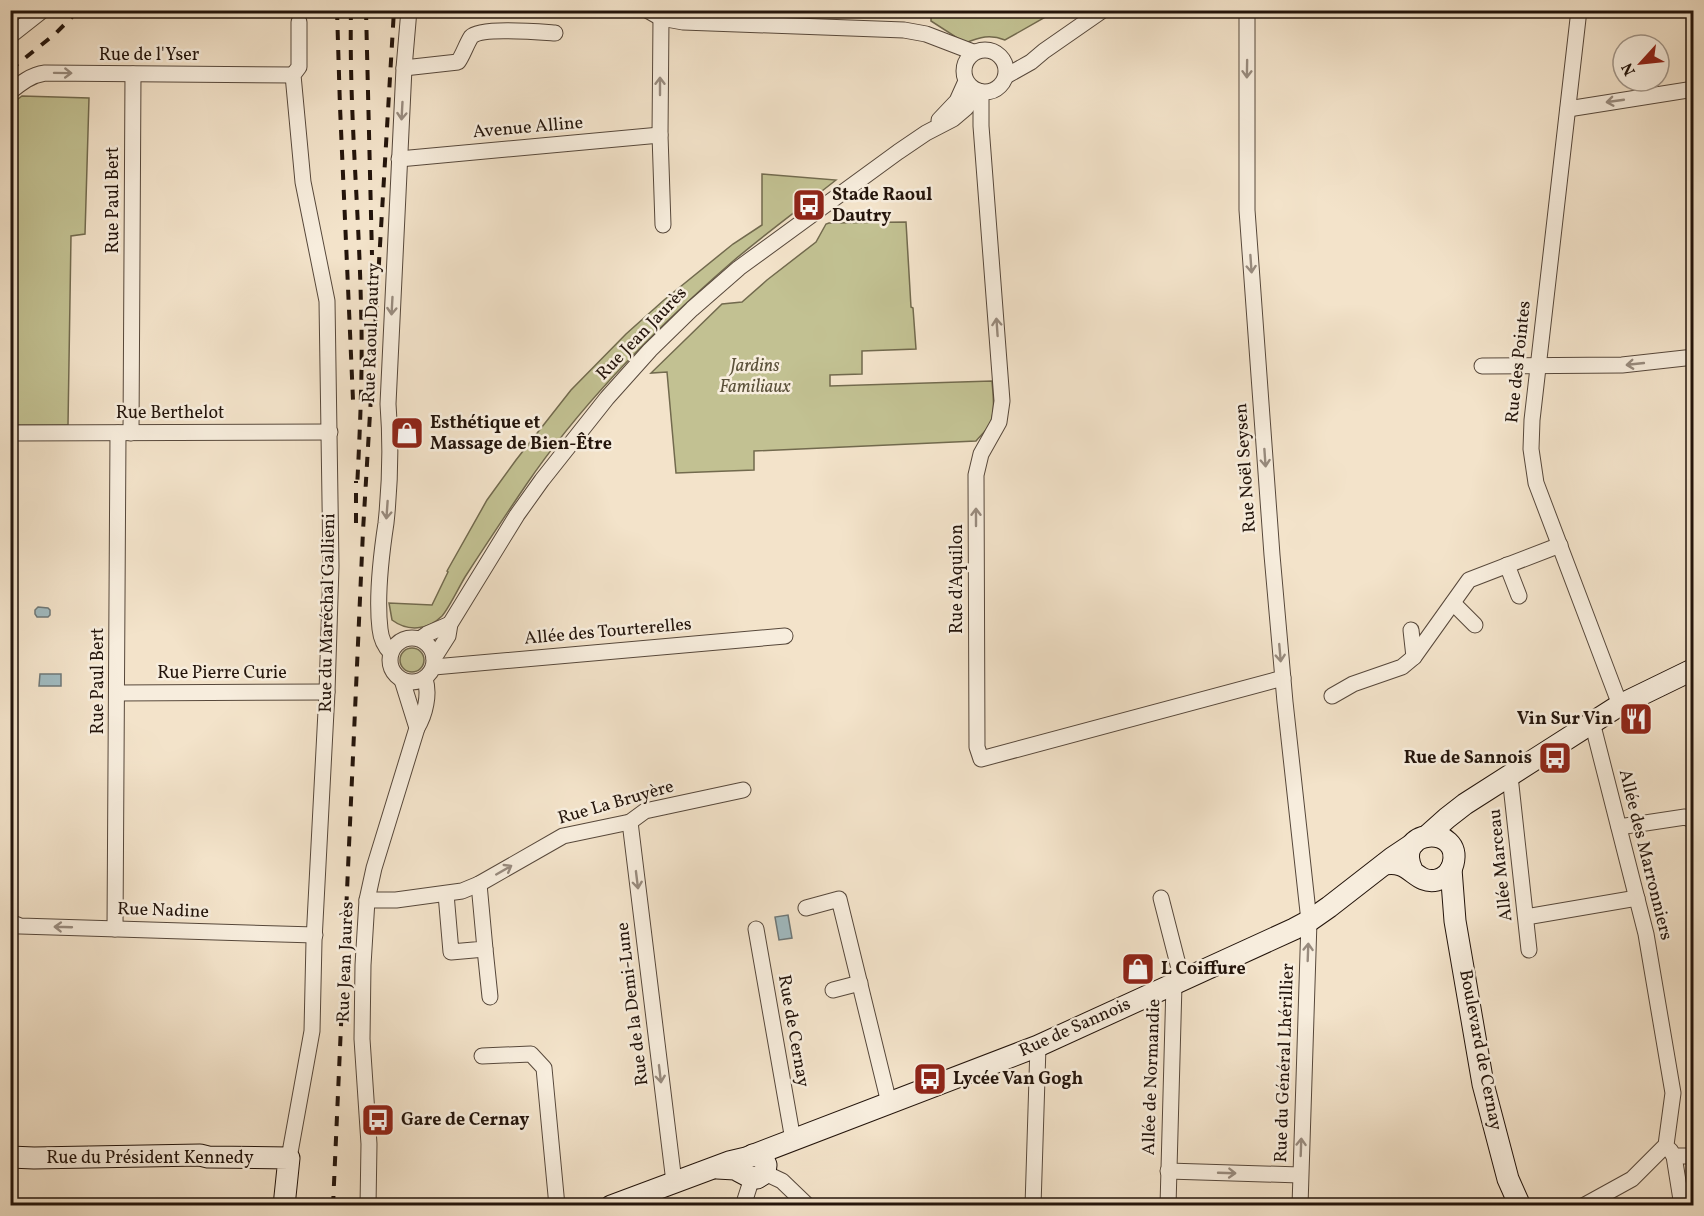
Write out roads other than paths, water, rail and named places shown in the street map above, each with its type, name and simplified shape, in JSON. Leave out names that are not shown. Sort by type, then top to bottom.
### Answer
[{"type":"street","points":[[10,36],[43,10]]},
{"type":"street","name":"Rue Raoul Dautry","points":[[391,653],[385,648],[381,637],[380,593],[389,457],[390,425],[387,404],[399,159],[409,10]]},
{"type":"street","points":[[1006,76],[1024,67],[1103,10]]},
{"type":"street","name":"Rue Noël Seysen","points":[[1247,10],[1247,210],[1282,678],[1309,921]]},
{"type":"street","name":"Rue des Pointes","points":[[1579,10],[1532,420],[1531,449],[1536,483],[1620,705]]},
{"type":"street","points":[[663,225],[654,14],[683,22],[904,30],[926,34],[969,58]]},
{"type":"street","name":"Rue du Maréchal Gallieni","points":[[284,1206],[289,1158],[312,1031],[331,566],[327,301],[303,182],[293,75],[299,67],[299,22]]},
{"type":"street","points":[[404,68],[458,62],[472,37],[480,33],[506,31],[555,33]]},
{"type":"street","points":[[980,50],[992,50],[1003,58],[1006,65],[1006,76],[997,88],[992,91],[980,91],[974,89],[966,81],[964,70],[969,58],[980,50]]},
{"type":"street","points":[[1003,58],[1020,57],[1044,51]]},
{"type":"street","name":"Rue de l'Yser","points":[[10,92],[38,74],[293,75]]},
{"type":"street","name":"Rue Paul Bert","points":[[115,929],[117,693],[133,74]]},
{"type":"street","name":"Rue Jean Jaurès","points":[[926,133],[957,101],[966,81]]},
{"type":"street","points":[[1568,109],[1694,89]]},
{"type":"street","name":"Rue d'Aquilon","points":[[980,91],[1002,401],[999,422],[981,454],[976,475],[977,747],[981,759],[1282,678]]},
{"type":"street","name":"Rue Jean Jaurès","points":[[368,1206],[369,1144],[362,1039],[363,965],[368,900],[374,868],[417,728],[424,717],[431,668],[447,636],[450,624],[517,515],[542,480],[607,398],[651,350],[692,309],[740,268],[926,133],[953,119],[980,91]]},
{"type":"street","points":[[953,119],[974,122],[981,126]]},
{"type":"street","name":"Avenue Alline","points":[[399,159],[660,135]]},
{"type":"street","points":[[1482,366],[1622,365],[1694,357]]},
{"type":"street","name":"Rue Berthelot","points":[[10,433],[330,432]]},
{"type":"street","points":[[1332,696],[1353,684],[1402,667],[1414,657],[1469,580],[1560,545]]},
{"type":"street","points":[[1507,565],[1520,596]]},
{"type":"street","points":[[1453,603],[1475,625]]},
{"type":"street","points":[[420,639],[450,624]]},
{"type":"street","points":[[1411,630],[1414,657]]},
{"type":"street","name":"Allée des Tourterelles","points":[[431,668],[785,636]]},
{"type":"street","points":[[406,638],[420,639],[430,646],[431,668],[414,682],[402,680],[392,669],[391,653],[406,638]]},
{"type":"street","name":"Rue de Sannois","points":[[755,1167],[787,1143],[1038,1046],[1309,921],[1488,790],[1620,705],[1694,669]]},
{"type":"street","points":[[402,680],[417,728]]},
{"type":"street","name":"Rue Pierre Curie","points":[[117,693],[327,692]]},
{"type":"street","name":"Allée des Marronniers","points":[[1592,722],[1646,934],[1673,1093],[1670,1150],[1683,1206]]},
{"type":"street","name":"Allée Marceau","points":[[1510,776],[1529,950]]},
{"type":"street","name":"Rue La Bruyère","points":[[368,900],[396,900],[462,891],[479,884],[563,836],[630,822],[645,811],[743,790]]},
{"type":"street","name":"Rue de Sannois","points":[[1451,858],[1462,819],[1488,790]]},
{"type":"street","points":[[1619,827],[1685,817],[1694,821]]},
{"type":"street","name":"Rue de la Demi-Lune","points":[[630,822],[674,1182]]},
{"type":"street","points":[[1385,864],[1398,863],[1421,875],[1440,879],[1451,858],[1444,839],[1439,836],[1420,840],[1408,854],[1408,860],[1421,875]]},
{"type":"street","name":"Boulevard de Cernay","points":[[1451,858],[1455,921],[1484,1084],[1508,1179],[1520,1206]]},
{"type":"street","name":"Boulevard de Cernay","points":[[1421,875],[1443,895],[1455,921]]},
{"type":"street","points":[[479,884],[490,997]]},
{"type":"street","points":[[446,894],[451,952],[485,949]]},
{"type":"street","name":"Allée de Normandie","points":[[1161,898],[1178,982],[1167,1206]]},
{"type":"street","points":[[1526,917],[1637,898]]},
{"type":"street","points":[[806,908],[839,899],[889,1103]]},
{"type":"street","name":"Rue du Général Lhérillier","points":[[1300,1206],[1309,921]]},
{"type":"street","name":"Rue Nadine","points":[[10,922],[20,926],[315,935]]},
{"type":"street","name":"Rue de Cernay","points":[[756,929],[787,1143]]},
{"type":"street","points":[[833,990],[860,982]]},
{"type":"street","points":[[1033,1206],[1038,1046]]},
{"type":"street","points":[[482,1056],[531,1054],[544,1068],[557,1206]]},
{"type":"street","points":[[1584,1206],[1632,1179],[1670,1150],[1694,1156]]},
{"type":"street","name":"Rue du Président Kennedy","points":[[10,1157],[200,1155],[289,1158]]},
{"type":"street","points":[[743,1206],[755,1167]]},
{"type":"street","points":[[617,1204],[717,1168],[755,1167],[782,1181],[808,1206]]},
{"type":"street","name":"Allée de Normandie","points":[[1168,1171],[1300,1175]]},
{"type":"street","name":"Boulevard de Cernay","points":[[1508,1179],[1509,1206]]},
{"type":"water","points":[[38,607],[48,608],[50,615],[37,617],[35,610]]},
{"type":"water","points":[[40,674],[61,674],[61,686],[39,686]]},
{"type":"water","points":[[788,915],[792,938],[779,940],[775,917]]},
{"type":"railway","points":[[10,70],[55,34],[79,10]]},
{"type":"railway","points":[[337,10],[353,400]]},
{"type":"railway","points":[[351,10],[351,84],[362,330],[357,489]]},
{"type":"railway","points":[[366,10],[372,255]]},
{"type":"railway","points":[[333,1206],[363,531],[394,10]]},
{"type":"railway","points":[[356,481],[356,523]]},
{"type":"place","name":"Stade Raoul Dautry","points":[[809,205]]},
{"type":"place","name":"Esthétique et Massage de Bien-Être","points":[[407,433]]},
{"type":"place","name":"Vin Sur Vin","points":[[1636,719]]},
{"type":"place","name":"Rue de Sannois","points":[[1555,758]]},
{"type":"place","name":"L Coiffure","points":[[1138,969]]},
{"type":"place","name":"Lycée Van Gogh","points":[[930,1079]]},
{"type":"place","name":"Gare de Cernay","points":[[378,1120]]},
{"type":"park label","name":"Jardins Familiaux","points":[[755,376]]}]
